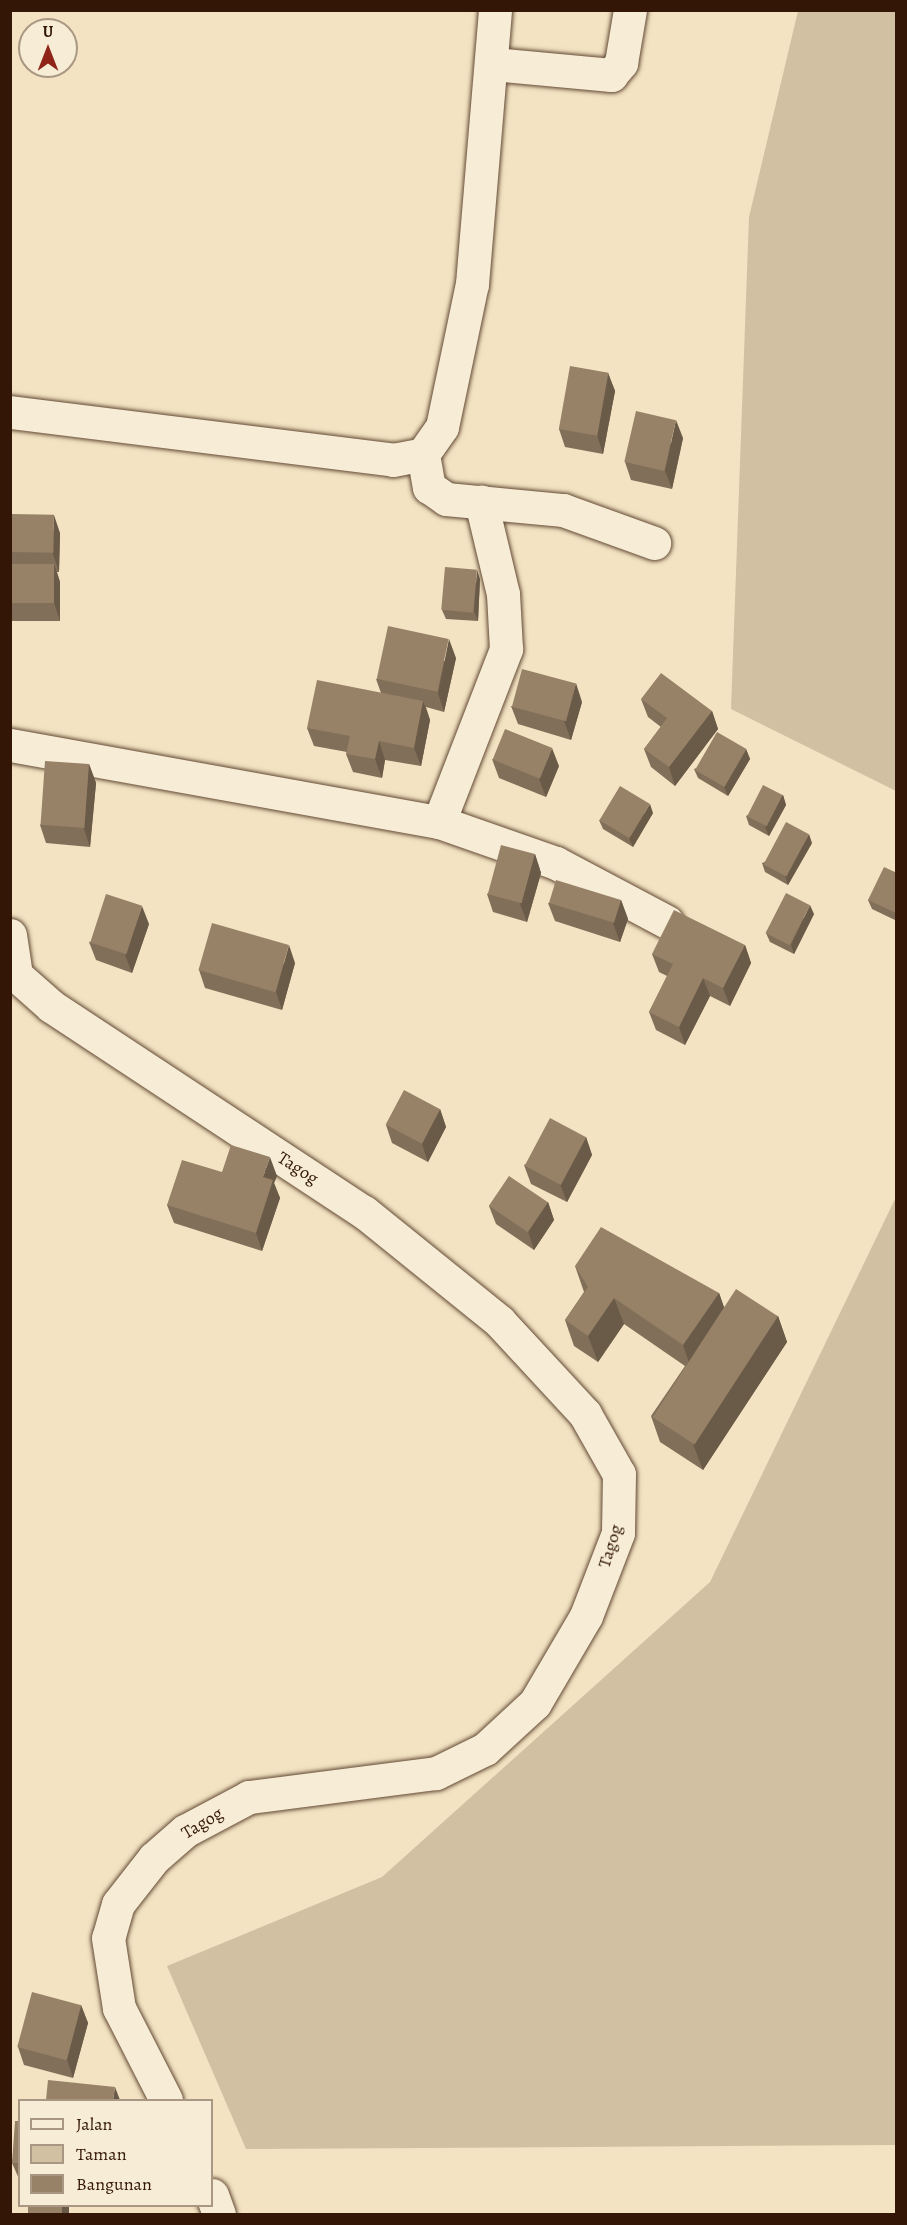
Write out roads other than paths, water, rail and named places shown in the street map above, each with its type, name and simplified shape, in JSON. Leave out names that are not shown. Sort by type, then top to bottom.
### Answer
[{"type":"street","points":[[10,411],[393,460],[423,454],[442,428],[472,284],[493,64],[495,10]]},
{"type":"street","points":[[493,64],[611,75],[621,63],[630,10]]},
{"type":"street","points":[[423,454],[436,495],[563,510],[654,543]]},
{"type":"street","points":[[439,822],[506,650],[503,594],[481,502]]},
{"type":"street","points":[[10,745],[439,822],[492,836],[555,863],[667,922]]},
{"type":"street","name":"Tagog","points":[[10,935],[13,976],[51,1006],[364,1212],[499,1321],[585,1414],[619,1474],[618,1533],[586,1616],[535,1703],[485,1749],[436,1773],[249,1797],[185,1831],[154,1858],[118,1904],[108,1938],[119,2007],[165,2099]]},
{"type":"street","points":[[213,2198],[219,2214]]}]
